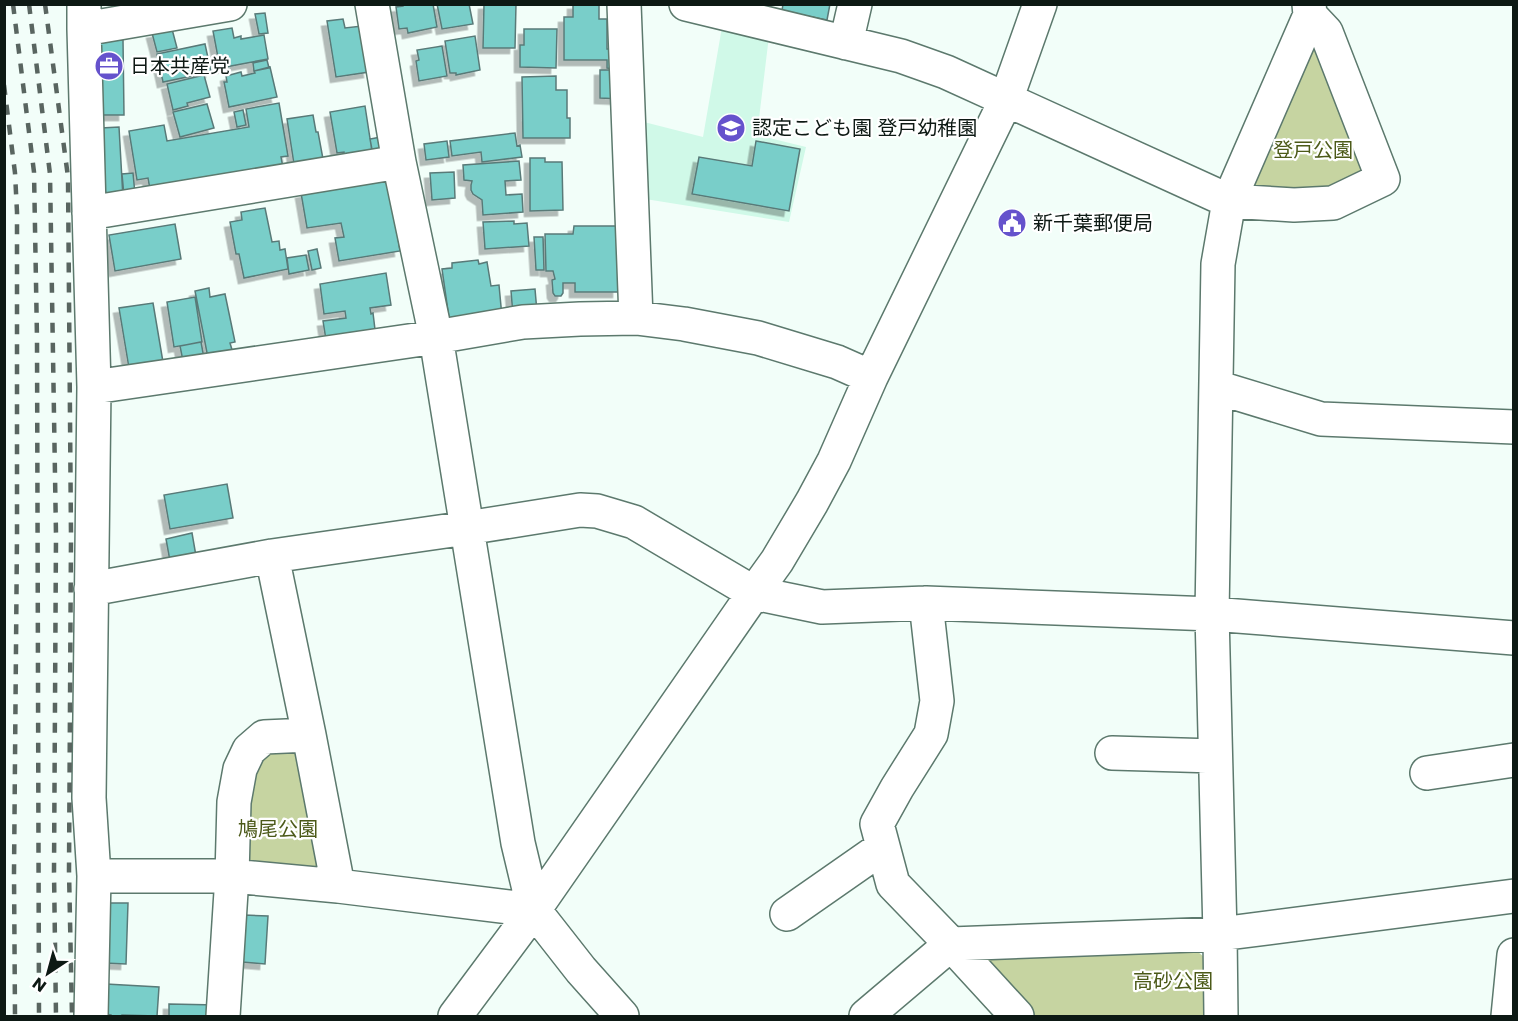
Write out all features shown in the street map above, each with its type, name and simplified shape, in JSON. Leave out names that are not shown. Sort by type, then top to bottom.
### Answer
[{"type":"street","points":[[91,1017],[94,876],[89,798],[94,387],[84,17],[230,4]]},
{"type":"street","points":[[372,4],[399,162],[436,337],[518,843],[534,910],[581,970],[622,1017]]},
{"type":"street","points":[[624,4],[636,318]]},
{"type":"street","points":[[686,4],[910,59],[946,72],[1229,201],[1294,206],[1333,203],[1383,179],[1326,32],[1309,10],[1229,201],[1218,264],[1212,614],[1221,1017]]},
{"type":"street","points":[[846,43],[855,4]]},
{"type":"street","points":[[455,1017],[534,910],[777,561],[812,502],[834,461],[871,377],[1006,100],[1040,4]]},
{"type":"street","points":[[89,213],[399,162]]},
{"type":"street","points":[[94,387],[523,322],[636,318],[684,324],[758,338],[837,362],[871,377]]},
{"type":"street","points":[[1216,387],[1322,419],[1514,427]]},
{"type":"street","points":[[91,589],[272,556],[580,510],[606,513],[634,522],[754,593],[822,608],[926,603],[1212,614],[1514,638]]},
{"type":"street","points":[[272,556],[339,886]]},
{"type":"street","points":[[926,603],[937,701],[931,734],[877,824],[893,884],[1017,1017]]},
{"type":"street","points":[[223,1017],[234,802],[240,769],[249,750],[264,737],[309,735]]},
{"type":"street","points":[[1112,753],[1215,756]]},
{"type":"street","points":[[1427,773],[1514,760]]},
{"type":"street","points":[[787,914],[883,847]]},
{"type":"street","points":[[94,876],[232,876],[339,886],[534,910]]},
{"type":"street","points":[[866,1017],[951,944],[1220,934],[1514,896]]},
{"type":"street","points":[[1508,1017],[1514,955]]},
{"type":"shaded area","name":"認定こども園 登戸幼稚園","points":[[722,27],[769,36],[757,135],[806,147],[789,222],[639,198],[640,121],[703,137]]},
{"type":"green space","name":"登戸公園","points":[[1311,45],[1320,45],[1374,174],[1332,197],[1252,192],[1248,174]]},
{"type":"green space","name":"鳩尾公園","points":[[297,745],[325,867],[316,876],[239,859],[253,754]]},
{"type":"green space","name":"高砂公園","points":[[1190,945],[1212,964],[1211,1016],[1031,1016],[984,966],[989,954]]},
{"type":"building","points":[[403,4],[433,4],[437,27],[408,33],[407,28],[399,29],[396,7],[403,6]]},
{"type":"building","points":[[437,4],[469,4],[473,24],[442,29]]},
{"type":"building","points":[[484,4],[516,4],[515,48],[483,48]]},
{"type":"building","points":[[573,4],[599,4],[599,19],[607,19],[607,49],[618,49],[617,69],[607,68],[607,60],[564,60],[564,17],[573,17]]},
{"type":"building","points":[[783,4],[830,4],[827,20],[782,11]]},
{"type":"building","points":[[265,13],[268,33],[259,34],[255,14]]},
{"type":"building","points":[[343,19],[345,28],[362,26],[369,72],[336,77],[327,21]]},
{"type":"building","points":[[232,28],[234,38],[264,35],[268,59],[220,68],[213,31]]},
{"type":"building","points":[[172,29],[177,48],[157,52],[152,33]]},
{"type":"building","points":[[524,29],[557,29],[556,68],[520,67],[520,45],[524,45]]},
{"type":"building","points":[[475,36],[480,70],[456,75],[456,73],[450,73],[445,41]]},
{"type":"building","points":[[99,40],[123,40],[124,115],[100,115]]},
{"type":"building","points":[[205,44],[211,72],[163,82],[157,54]]},
{"type":"building","points":[[442,46],[447,76],[419,81],[417,50]]},
{"type":"building","points":[[267,60],[269,68],[254,71],[253,63]]},
{"type":"building","points":[[270,67],[277,97],[229,107],[224,82],[227,82],[226,76],[241,72],[242,76]]},
{"type":"building","points":[[600,70],[621,70],[621,99],[600,98]]},
{"type":"building","points":[[204,75],[210,97],[187,103],[188,106],[173,110],[167,84]]},
{"type":"building","points":[[556,76],[556,90],[567,90],[570,138],[523,138],[522,77]]},
{"type":"building","points":[[279,103],[288,156],[281,157],[284,173],[151,195],[148,178],[137,180],[129,131],[164,125],[167,141],[249,127],[246,109]]},
{"type":"building","points":[[207,104],[214,128],[180,137],[173,112]]},
{"type":"building","points":[[365,106],[373,158],[345,163],[344,152],[337,153],[330,112]]},
{"type":"building","points":[[243,110],[246,125],[237,127],[234,112]]},
{"type":"building","points":[[313,115],[323,159],[294,164],[287,119]]},
{"type":"building","points":[[119,127],[123,198],[105,199],[101,128]]},
{"type":"building","points":[[515,133],[522,157],[482,162],[481,152],[452,156],[450,141]]},
{"type":"building","points":[[381,137],[383,150],[373,155],[370,139]]},
{"type":"building","points":[[447,141],[449,157],[426,160],[424,144]]},
{"type":"building","points":[[756,141],[800,149],[789,211],[692,194],[699,157],[752,166]]},
{"type":"building","points":[[530,158],[545,158],[545,162],[562,162],[563,210],[530,211]]},
{"type":"building","points":[[519,161],[521,180],[505,181],[506,195],[522,194],[523,212],[483,215],[482,200],[471,190],[472,181],[464,180],[463,165]]},
{"type":"building","points":[[454,172],[455,198],[432,200],[430,173]]},
{"type":"building","points":[[133,173],[135,194],[124,196],[122,174]]},
{"type":"building","points":[[379,178],[390,186],[400,251],[339,261],[335,238],[344,237],[341,223],[307,228],[301,193]]},
{"type":"building","points":[[265,208],[272,242],[279,241],[280,250],[285,249],[288,269],[244,278],[239,254],[236,254],[230,222],[242,220],[241,212]]},
{"type":"building","points":[[514,221],[514,224],[527,223],[529,246],[485,249],[483,222]]},
{"type":"building","points":[[175,224],[181,259],[115,271],[109,235]]},
{"type":"building","points":[[574,226],[618,226],[618,292],[575,292],[575,283],[563,283],[561,296],[555,296],[553,293],[552,280],[555,279],[553,271],[546,271],[545,234],[573,234]]},
{"type":"building","points":[[534,237],[543,237],[544,270],[536,270]]},
{"type":"building","points":[[317,249],[321,268],[312,270],[308,251]]},
{"type":"building","points":[[306,255],[309,270],[289,274],[287,258]]},
{"type":"building","points":[[478,260],[479,264],[487,262],[491,286],[499,285],[502,317],[484,315],[449,318],[442,269],[452,268],[452,263]]},
{"type":"building","points":[[386,273],[391,305],[370,308],[371,314],[373,313],[376,338],[327,346],[323,321],[346,318],[345,311],[324,314],[320,284]]},
{"type":"building","points":[[209,288],[210,297],[225,294],[235,342],[230,343],[233,353],[208,358],[195,291]]},
{"type":"building","points":[[535,289],[537,312],[513,315],[511,291]]},
{"type":"building","points":[[195,297],[202,342],[174,347],[167,302]]},
{"type":"building","points":[[153,303],[164,368],[130,374],[119,308]]},
{"type":"building","points":[[201,342],[204,358],[183,361],[180,346]]},
{"type":"building","points":[[227,484],[233,518],[170,529],[164,495]]},
{"type":"building","points":[[192,533],[196,556],[170,561],[166,539]]},
{"type":"building","points":[[106,903],[128,903],[126,964],[104,963]]},
{"type":"building","points":[[244,915],[268,916],[265,964],[242,962]]},
{"type":"building","points":[[106,984],[159,987],[157,1016],[104,1014]]},
{"type":"building","points":[[169,1004],[217,1005],[217,1016],[169,1016]]},
{"type":"railway","points":[[13,4],[34,172],[37,338],[39,1016]]},
{"type":"railway","points":[[29,4],[50,174],[56,535],[54,872],[56,1016]]},
{"type":"railway","points":[[45,4],[68,177],[71,536],[69,871],[72,1016]]},
{"type":"railway","points":[[4,85],[15,173],[17,212],[15,1016]]},
{"type":"place","name":"日本共産党","points":[[109,66]]},
{"type":"place","name":"認定こども園 登戸幼稚園","points":[[731,128]]},
{"type":"place","name":"新千葉郵便局","points":[[1012,223]]}]
